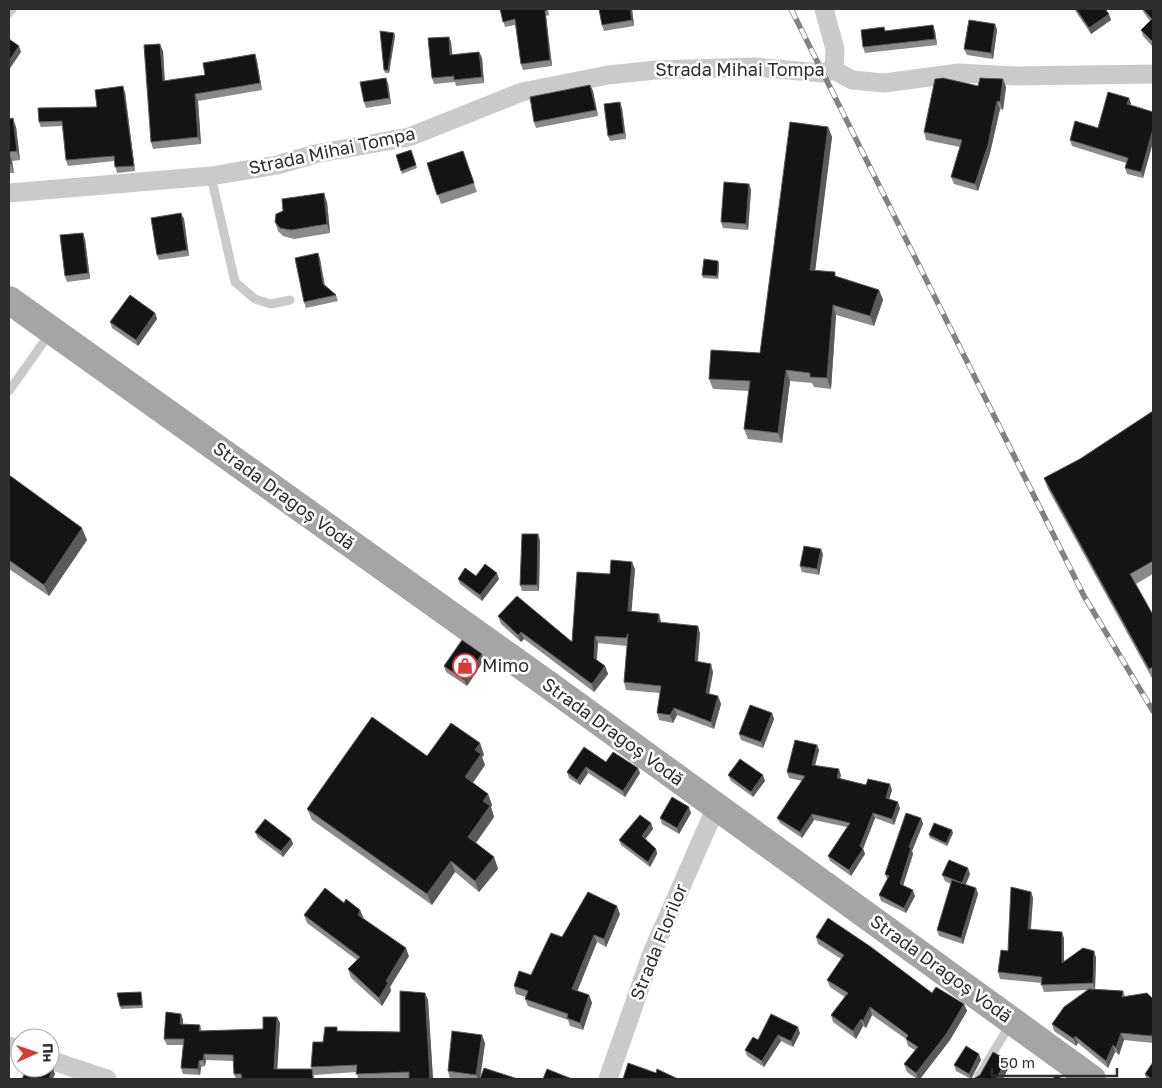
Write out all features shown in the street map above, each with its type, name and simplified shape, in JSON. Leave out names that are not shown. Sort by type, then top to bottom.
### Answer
[{"type":"main road","name":"Strada Dragoș Vodă","points":[[9,300],[1092,1079]]},
{"type":"street","points":[[824,9],[834,49],[834,70]]},
{"type":"street","name":"Strada Mihai Tompa","points":[[9,193],[211,176],[277,165],[315,154],[409,137],[522,92],[608,75],[656,70],[754,67],[822,73],[834,70],[852,80],[884,82],[959,73],[1015,76],[1153,74]]},
{"type":"street","name":"Strada Florilor","points":[[608,1079],[652,953],[716,807]]},
{"type":"street","points":[[60,1063],[108,1079]]},
{"type":"lane","points":[[9,13],[12,9]]},
{"type":"lane","points":[[211,176],[235,282],[255,299],[271,304],[290,300]]},
{"type":"lane","points":[[9,391],[52,330]]},
{"type":"lane","points":[[977,1079],[1013,1021]]},
{"type":"building","points":[[500,9],[547,9],[545,11],[550,60],[521,64],[515,19],[503,22]]},
{"type":"building","points":[[599,9],[630,9],[632,20],[602,25]]},
{"type":"building","points":[[1076,9],[1105,9],[1109,14],[1089,28]]},
{"type":"building","points":[[1143,9],[1153,9],[1152,41],[1141,30],[1152,19]]},
{"type":"building","points":[[969,20],[995,24],[991,53],[964,49]]},
{"type":"building","points":[[933,25],[935,39],[863,47],[861,30],[884,27],[885,31]]},
{"type":"building","points":[[380,31],[394,33],[388,70],[384,70]]},
{"type":"building","points":[[449,37],[450,55],[479,52],[482,77],[454,80],[454,76],[432,78],[428,38]]},
{"type":"building","points":[[9,39],[19,46],[9,61]]},
{"type":"building","points":[[160,44],[163,81],[205,75],[203,63],[255,54],[260,83],[195,94],[198,137],[151,142],[144,45]]},
{"type":"building","points":[[386,78],[389,98],[364,102],[360,82]]},
{"type":"building","points":[[943,78],[978,86],[980,78],[1003,79],[1000,102],[997,101],[988,145],[975,184],[951,177],[962,140],[924,132],[935,79]]},
{"type":"building","points":[[590,85],[596,110],[534,122],[530,97]]},
{"type":"building","points":[[123,86],[134,166],[115,167],[114,156],[66,160],[62,121],[39,122],[38,108],[97,107],[95,90]]},
{"type":"building","points":[[1108,92],[1129,98],[1127,104],[1153,112],[1153,129],[1141,172],[1125,168],[1128,158],[1070,140],[1075,121],[1098,128]]},
{"type":"building","points":[[620,102],[624,133],[608,136],[604,104]]},
{"type":"building","points":[[13,118],[17,151],[9,152],[9,119]]},
{"type":"building","points":[[790,122],[828,127],[810,270],[835,272],[835,276],[879,290],[870,316],[833,305],[827,378],[810,377],[810,373],[786,370],[778,433],[744,429],[750,381],[709,379],[711,350],[760,353]]},
{"type":"building","points":[[411,150],[416,165],[401,171],[396,155]]},
{"type":"building","points":[[463,151],[474,183],[437,195],[427,163]]},
{"type":"building","points":[[724,182],[749,184],[746,224],[721,222]]},
{"type":"building","points":[[324,193],[327,224],[291,230],[280,228],[275,222],[276,214],[283,211],[282,199]]},
{"type":"building","points":[[181,213],[187,250],[157,255],[151,218]]},
{"type":"building","points":[[83,233],[88,273],[65,276],[60,235]]},
{"type":"building","points":[[318,253],[323,284],[336,295],[304,302],[295,258]]},
{"type":"building","points":[[704,259],[718,261],[717,276],[702,275]]},
{"type":"building","points":[[130,295],[155,313],[136,340],[110,322]]},
{"type":"building","points":[[1153,411],[1153,561],[1130,574],[1153,615],[1153,667],[1149,669],[1044,478],[1080,459]]},
{"type":"building","points":[[9,475],[82,528],[44,585],[9,560]]},
{"type":"building","points":[[522,534],[538,534],[537,585],[520,585]]},
{"type":"building","points":[[804,546],[821,549],[817,569],[800,566]]},
{"type":"building","points":[[611,560],[632,562],[628,611],[659,614],[658,622],[698,626],[695,661],[711,664],[706,693],[718,696],[711,722],[674,708],[670,715],[657,713],[661,686],[624,682],[628,634],[626,638],[595,636],[594,658],[605,666],[592,684],[521,632],[518,635],[498,616],[517,596],[572,642],[577,572],[610,574]]},
{"type":"building","points":[[485,564],[497,573],[480,595],[458,579],[465,568],[476,576]]},
{"type":"building","name":"Mimo","points":[[462,640],[482,654],[464,680],[444,666]]},
{"type":"building","points":[[750,705],[772,713],[761,742],[739,734]]},
{"type":"building","points":[[372,717],[427,756],[451,723],[480,743],[475,750],[481,754],[465,777],[488,794],[483,801],[490,806],[468,837],[494,857],[475,881],[451,861],[427,894],[307,809]]},
{"type":"building","points":[[795,740],[817,745],[812,765],[839,769],[837,778],[866,785],[868,779],[890,784],[886,798],[898,802],[892,819],[873,813],[860,846],[863,849],[849,870],[828,856],[850,823],[812,814],[800,832],[777,818],[805,776],[787,772]]},
{"type":"building","points":[[584,747],[606,762],[613,752],[638,768],[623,791],[586,767],[577,780],[567,772]]},
{"type":"building","points":[[740,759],[763,775],[751,792],[728,775]]},
{"type":"building","points":[[672,797],[689,807],[677,828],[660,818]]},
{"type":"building","points":[[906,813],[921,818],[909,847],[911,848],[900,884],[913,890],[904,908],[879,895],[889,876],[885,874]]},
{"type":"building","points":[[640,815],[651,823],[642,836],[656,849],[648,862],[619,840]]},
{"type":"building","points":[[265,819],[291,839],[281,851],[255,832]]},
{"type":"building","points":[[934,823],[952,830],[946,843],[929,835]]},
{"type":"building","points":[[949,860],[968,868],[962,883],[942,875]]},
{"type":"building","points":[[952,880],[976,888],[961,938],[937,930]]},
{"type":"building","points":[[1011,887],[1031,892],[1028,929],[1062,932],[1062,963],[1083,948],[1094,951],[1093,983],[1041,985],[1042,977],[998,972],[1001,950],[1008,951]]},
{"type":"building","points":[[325,888],[344,903],[346,899],[360,910],[358,915],[406,948],[386,981],[388,983],[379,998],[348,969],[360,957],[304,915]]},
{"type":"building","points":[[588,892],[617,906],[604,939],[594,935],[572,989],[589,995],[580,1023],[567,1018],[568,1014],[525,999],[528,991],[514,986],[519,971],[531,975],[551,933],[562,937]]},
{"type":"building","points":[[828,918],[871,947],[932,993],[936,987],[964,1004],[947,1033],[916,1073],[904,1064],[918,1047],[906,1039],[908,1035],[870,1007],[863,1021],[861,1019],[853,1031],[831,1015],[848,993],[827,980],[844,955],[816,937]]},
{"type":"building","points":[[1089,989],[1123,991],[1122,997],[1147,993],[1153,999],[1152,1036],[1121,1033],[1116,1048],[1113,1045],[1106,1061],[1075,1036],[1074,1039],[1052,1024],[1064,1007]]},
{"type":"building","points":[[400,991],[425,993],[430,1079],[409,1079],[409,1072],[356,1074],[357,1065],[311,1067],[313,1042],[323,1042],[325,1027],[337,1027],[337,1031],[400,1032]]},
{"type":"building","points":[[141,992],[142,1005],[120,1006],[117,993]]},
{"type":"building","points":[[166,1012],[181,1014],[180,1024],[200,1025],[199,1031],[263,1029],[263,1017],[277,1017],[274,1069],[312,1069],[313,1079],[242,1079],[241,1074],[234,1074],[233,1055],[204,1054],[203,1060],[199,1061],[198,1069],[181,1068],[184,1039],[164,1039]]},
{"type":"building","points":[[771,1014],[798,1027],[791,1041],[778,1035],[762,1061],[745,1050],[753,1037],[758,1040]]},
{"type":"building","points":[[452,1031],[482,1035],[476,1075],[448,1071]]},
{"type":"building","points":[[966,1046],[979,1054],[969,1074],[954,1065]]},
{"type":"building","points":[[993,1052],[1007,1060],[996,1079],[974,1079],[980,1075]]},
{"type":"building","points":[[1153,1062],[1153,1079],[1152,1079],[1145,1074]]},
{"type":"building","points":[[628,1063],[656,1073],[657,1069],[678,1079],[623,1079]]},
{"type":"building","points":[[484,1068],[518,1079],[480,1079]]},
{"type":"building","points":[[547,1069],[572,1079],[543,1079]]},
{"type":"building","points":[[1056,1075],[1062,1079],[1053,1079]]},
{"type":"building","points":[[22,1078],[49,1078],[49,1079]]},
{"type":"railway","points":[[791,9],[1084,596],[1153,711]]},
{"type":"place","name":"Mimo","points":[[465,666]]}]
